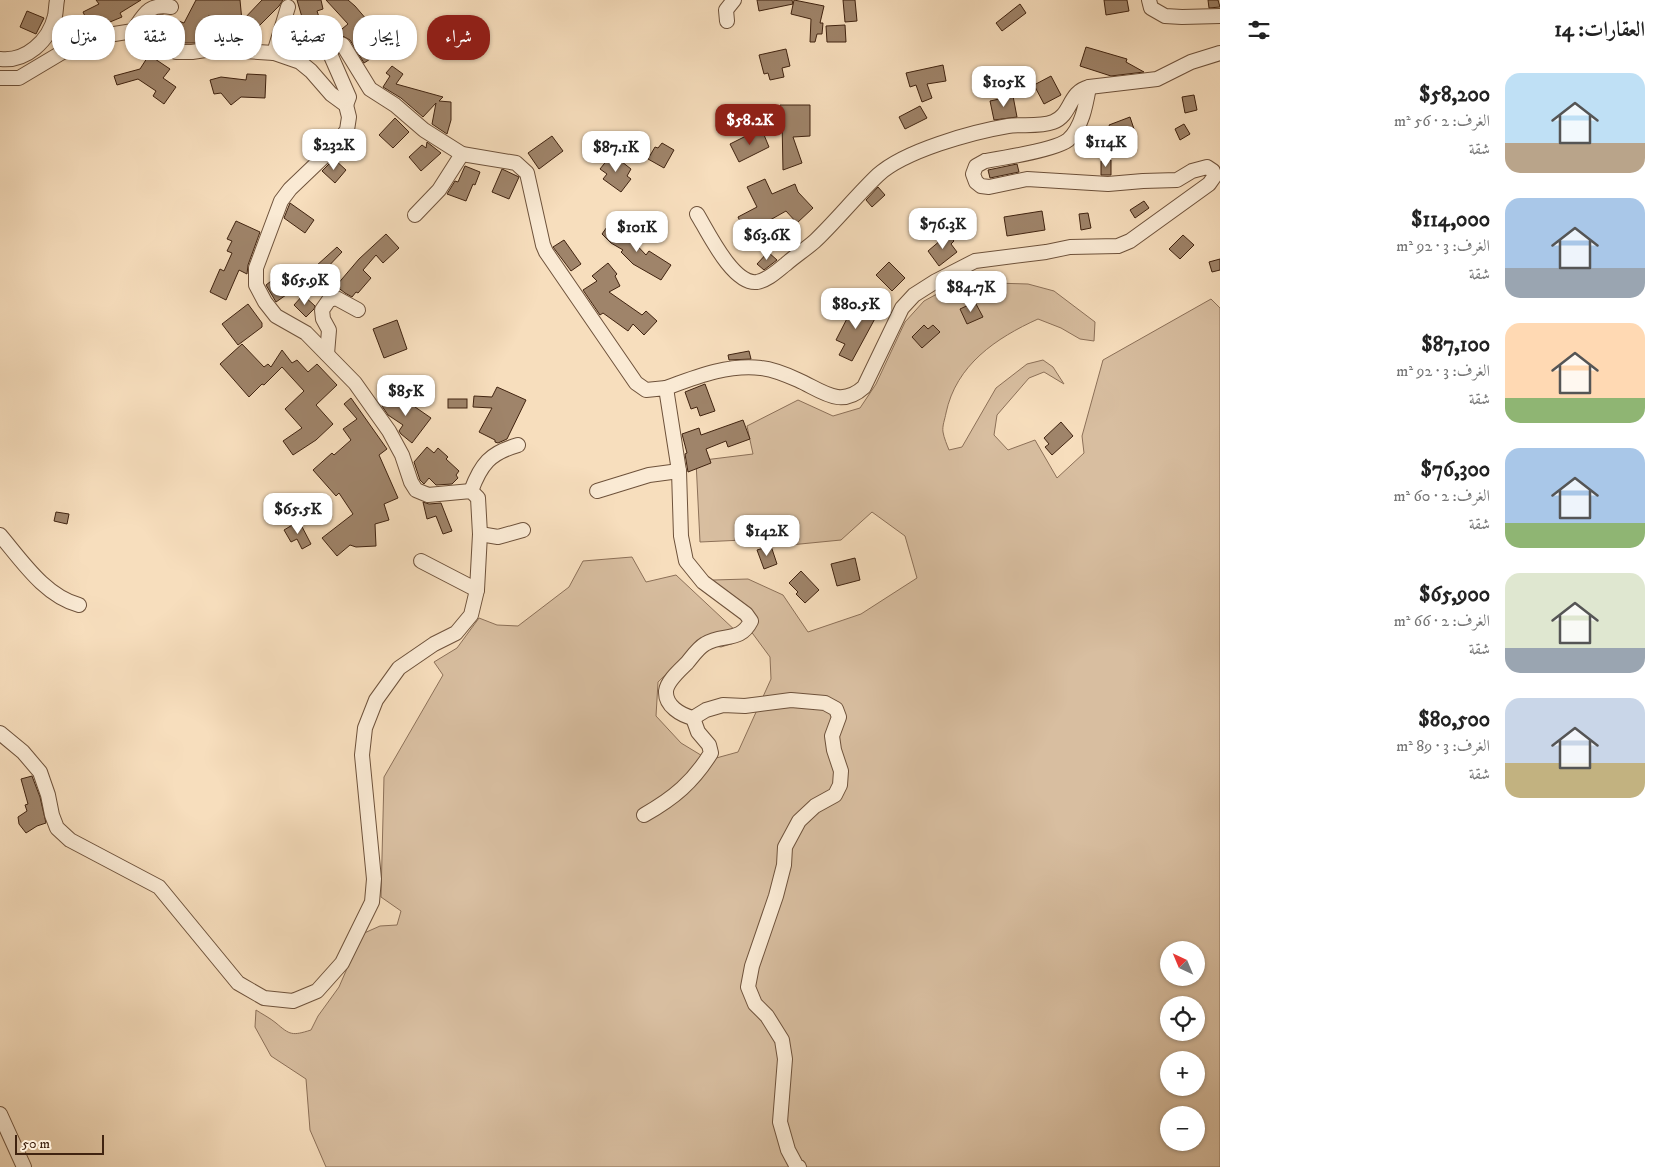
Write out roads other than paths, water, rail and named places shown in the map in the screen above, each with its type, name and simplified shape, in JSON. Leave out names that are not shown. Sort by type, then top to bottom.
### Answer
[{"type":"street","points":[[0,58],[10,60],[26,55],[44,39],[55,17],[57,0]]},
{"type":"street","points":[[727,21],[726,10],[734,0]]},
{"type":"street","points":[[1149,0],[1151,8],[1165,16],[1220,16]]},
{"type":"street","points":[[144,15],[150,9],[162,6],[171,7]]},
{"type":"street","points":[[285,15],[288,6]]},
{"type":"street","points":[[0,78],[18,78],[66,50],[108,34],[125,32]]},
{"type":"street","points":[[471,491],[428,495],[416,490],[410,482],[402,455],[389,431],[355,383],[306,333],[276,316],[265,302],[256,285],[256,268],[281,201],[290,189],[336,145],[347,130],[349,117],[346,106],[349,97],[331,56],[331,47],[336,42],[344,45],[370,89],[395,105],[424,130],[462,154],[516,163],[526,173],[542,245],[636,383],[646,390],[666,388],[730,368],[762,368],[798,380],[823,394],[840,398],[856,394],[864,387],[902,308],[914,295],[936,281],[975,261],[1046,252],[1070,246],[1118,246],[1130,241],[1209,184],[1214,178],[1212,171],[1207,167],[1192,171],[1177,180],[1143,180],[1108,184],[1027,179],[989,187],[981,186],[976,182],[973,174],[976,166],[985,162],[1052,147],[1068,140],[1079,126],[1087,102],[1089,87]]},
{"type":"street","points":[[185,52],[212,50],[272,54]]},
{"type":"street","points":[[697,214],[728,264],[745,280],[756,282],[768,278],[815,241],[878,174],[894,162],[945,142],[1008,126],[1052,123],[1063,116],[1076,93],[1082,88],[1157,79],[1191,62],[1220,53]]},
{"type":"street","points":[[294,60],[300,62],[311,71],[331,94],[346,106]]},
{"type":"street","points":[[415,215],[439,190],[462,154]]},
{"type":"street","points":[[327,354],[330,330],[322,310],[330,300],[336,298],[358,310]]},
{"type":"street","points":[[666,388],[679,471],[681,536],[686,561],[703,582],[746,614],[751,621],[747,629],[738,636],[717,639],[704,644],[670,682],[666,691],[670,705],[683,716],[693,718],[706,710],[723,705],[745,706],[791,700],[825,703],[836,709],[839,718],[832,736],[834,750],[841,771],[840,785],[834,795],[815,806],[799,821],[785,848],[784,865],[776,896],[752,966],[748,987],[755,1004],[767,1016],[782,1040],[785,1059],[780,1122],[788,1150],[799,1167]]},
{"type":"street","points":[[471,491],[478,473],[491,458],[501,450],[518,444]]},
{"type":"street","points":[[597,491],[650,475],[679,471]]},
{"type":"street","points":[[0,733],[23,752],[40,772],[57,828],[70,840],[159,888],[238,983],[264,998],[292,1001],[317,991],[342,963],[372,902],[374,879],[362,755],[365,728],[376,700],[399,668],[434,644],[456,633],[471,615],[477,590],[480,534],[478,498],[471,491]]},
{"type":"street","points":[[480,534],[498,537],[523,530]]},
{"type":"street","points":[[0,535],[30,570],[56,595],[68,602],[79,605]]},
{"type":"street","points":[[421,561],[477,590]]},
{"type":"street","points":[[644,815],[661,806],[682,790],[700,771],[711,753],[709,745],[698,732],[693,718]]},
{"type":"street","points":[[0,1114],[24,1167]]}]
